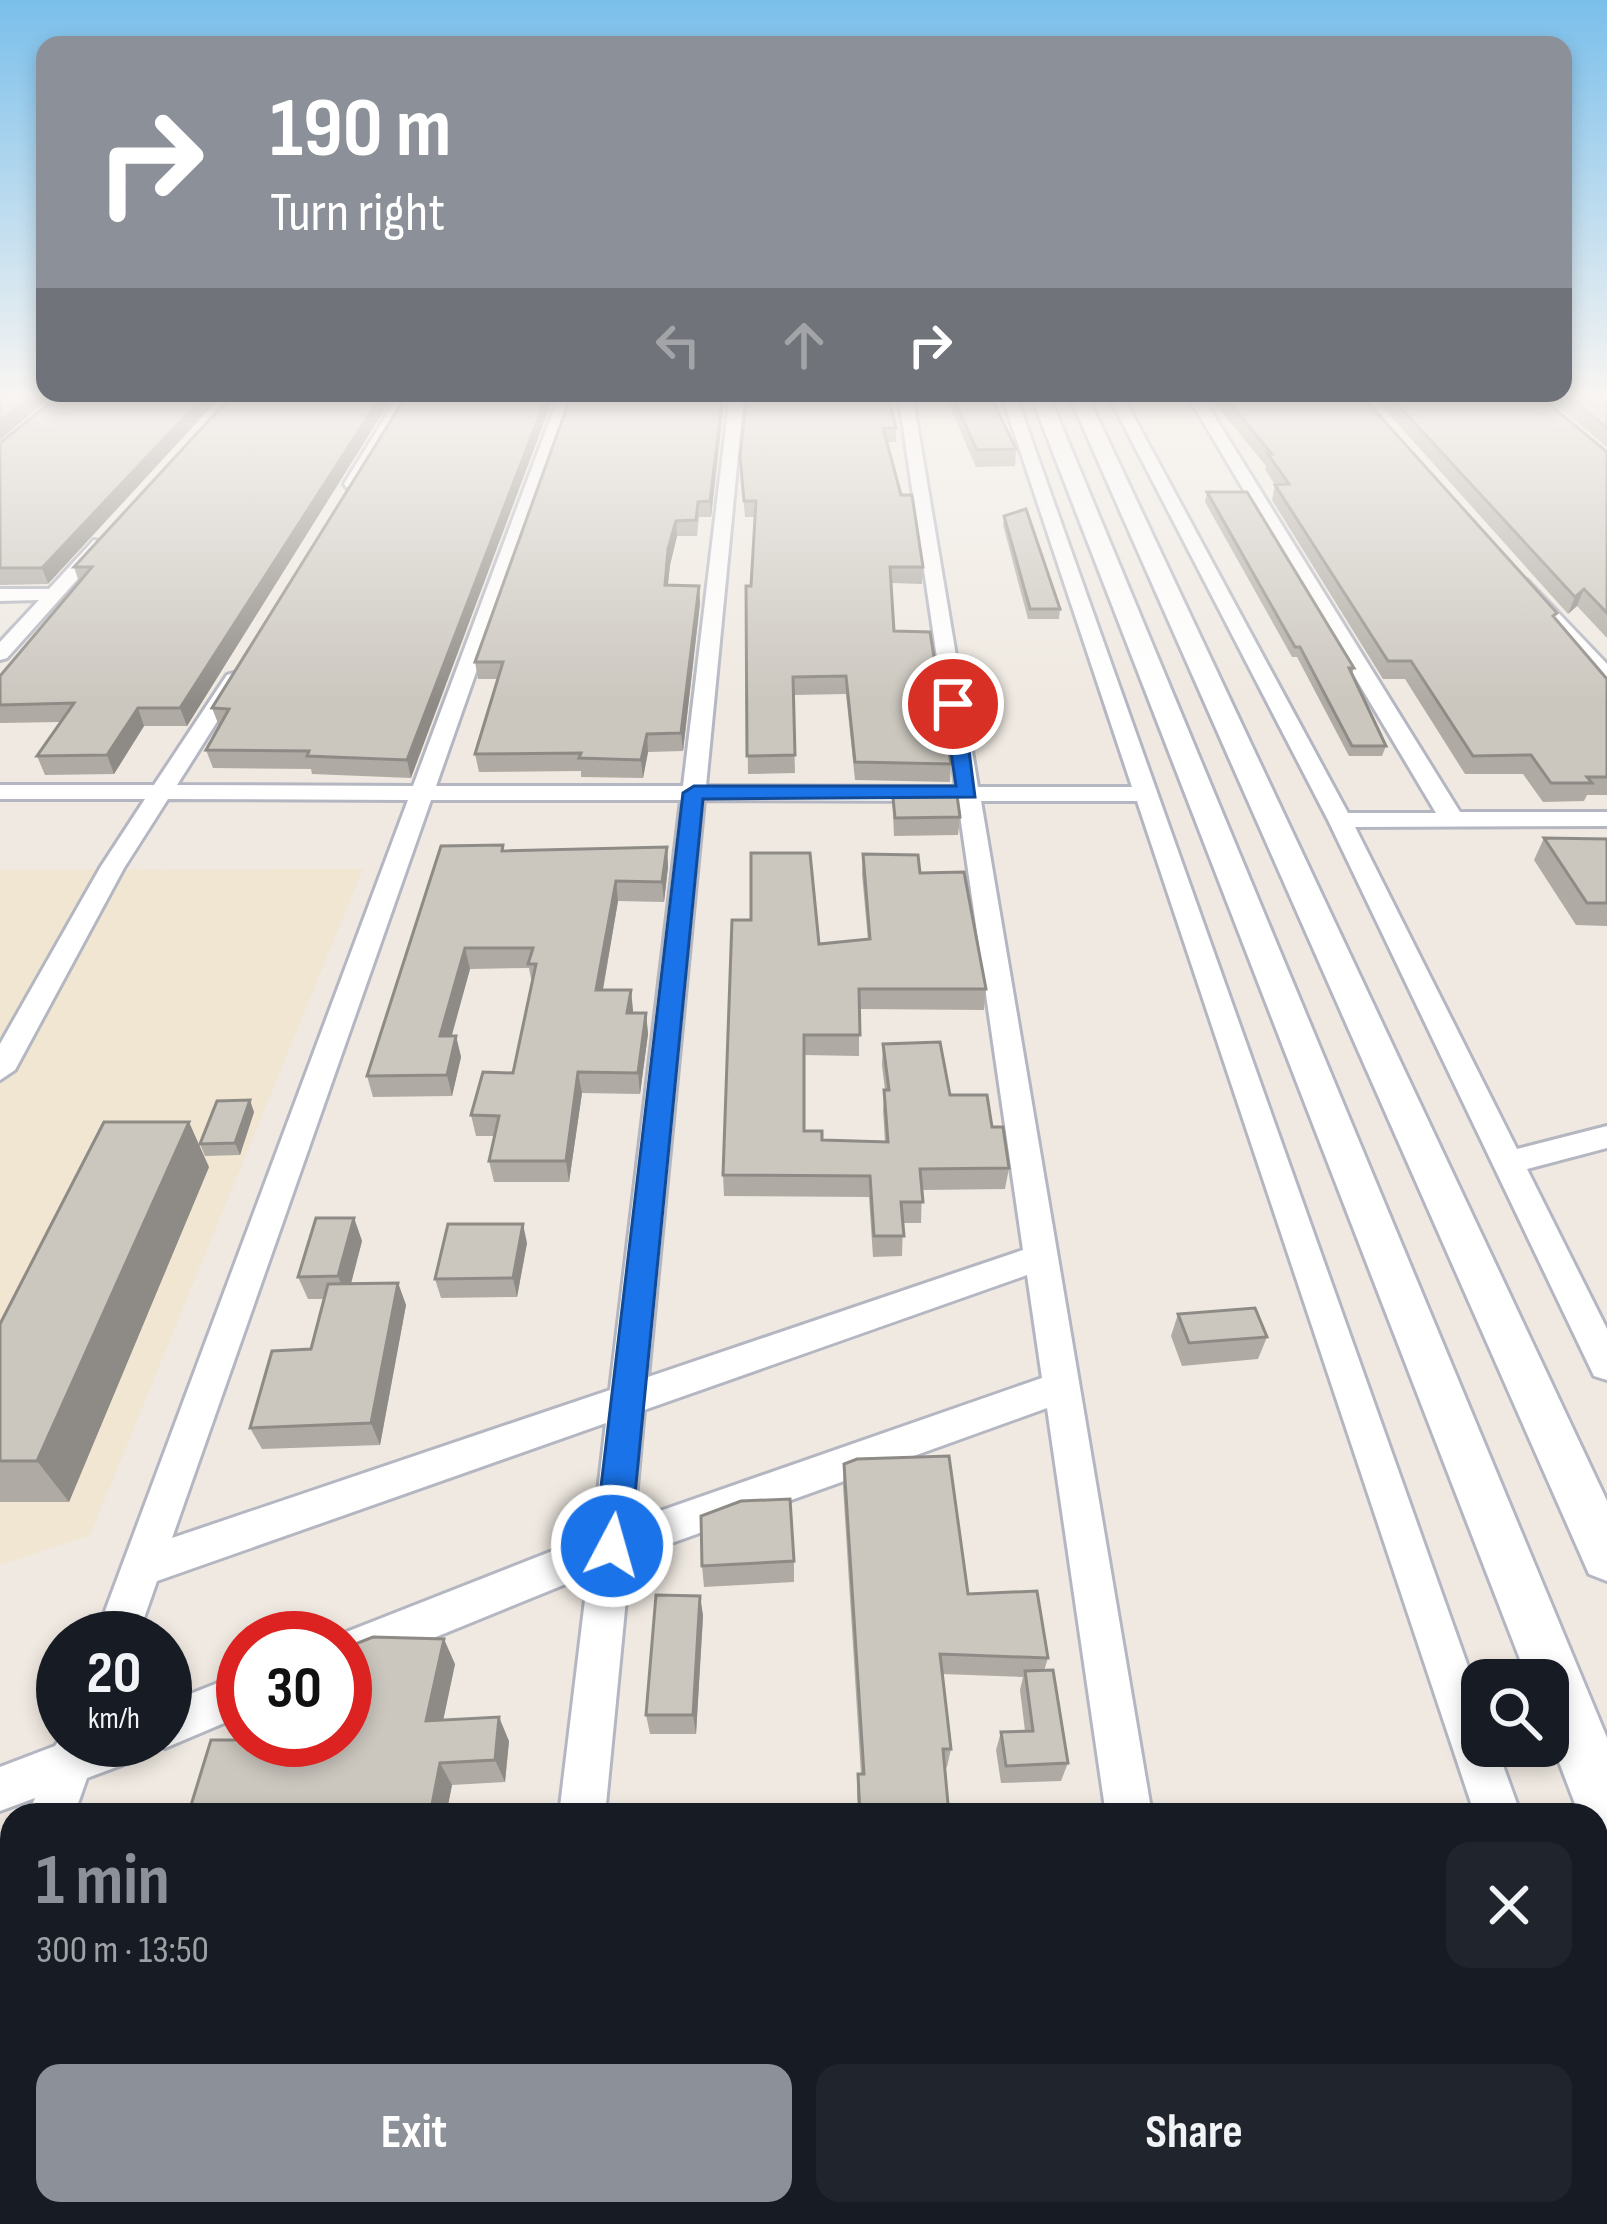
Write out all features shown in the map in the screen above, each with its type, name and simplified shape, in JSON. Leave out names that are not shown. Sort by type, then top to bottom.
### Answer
[{"type":"main road","points":[[1081,495],[1605,1803]]},
{"type":"main road","points":[[1123,495],[1607,1557]]},
{"type":"street","points":[[334,513],[345,495]]},
{"type":"street","points":[[126,1611],[530,495]]},
{"type":"street","points":[[583,1803],[725,495]]},
{"type":"street","points":[[921,495],[1127,1803]]},
{"type":"street","points":[[1043,495],[1494,1803]]},
{"type":"street","points":[[1168,495],[1340,820],[1607,1365]]},
{"type":"street","points":[[1255,495],[1452,819]]},
{"type":"street","points":[[0,654],[116,527]]},
{"type":"street","points":[[1513,570],[1607,676]]},
{"type":"street","points":[[0,595],[55,594]]},
{"type":"street","points":[[0,1070],[112,868],[249,653]]},
{"type":"street","points":[[0,792],[1144,794]]},
{"type":"street","points":[[1340,820],[1607,819]]},
{"type":"street","points":[[1507,1163],[1607,1137]]},
{"type":"street","points":[[142,1567],[1041,1257]]},
{"type":"street","points":[[372,1642],[612,1546],[1061,1387]]},
{"type":"street","points":[[0,1789],[44,1767]]},
{"type":"street","points":[[55,1803],[69,1767]]},
{"type":"shaded area","points":[[363,869],[90,1535],[0,1565],[0,870]]},
{"type":"building","points":[[0,495],[111,495],[42,568],[0,568]]},
{"type":"building","points":[[140,495],[317,495],[180,708],[138,708],[107,755],[37,756],[74,703],[0,705],[0,676],[92,567],[74,567]]},
{"type":"building","points":[[345,495],[509,495],[407,760],[307,756],[309,751],[206,750],[229,709],[212,708]]},
{"type":"building","points":[[535,495],[711,495],[710,501],[698,502],[696,520],[676,521],[668,549],[665,585],[699,586],[681,733],[647,734],[641,760],[579,758],[581,753],[475,754],[503,662],[475,662]]},
{"type":"building","points":[[743,495],[912,495],[923,567],[890,567],[894,631],[930,632],[951,764],[855,762],[846,676],[793,677],[795,755],[747,756],[746,586],[751,586],[756,501],[744,501]]},
{"type":"building","points":[[1209,495],[1249,495],[1354,668],[1349,668],[1386,746],[1352,746],[1300,647],[1295,647]]},
{"type":"building","points":[[1281,495],[1451,495],[1557,613],[1553,616],[1607,679],[1607,777],[1587,777],[1592,783],[1551,783],[1531,755],[1473,756],[1411,661],[1388,661]]},
{"type":"building","points":[[1481,495],[1607,495],[1607,613],[1584,589],[1575,597]]},
{"type":"building","points":[[1026,509],[1060,609],[1030,609],[1004,516]]},
{"type":"building","points":[[892,788],[956,788],[960,817],[895,818]]},
{"type":"building","points":[[1544,838],[1607,839],[1607,903],[1587,903]]},
{"type":"building","points":[[503,845],[502,851],[667,847],[662,882],[616,881],[596,990],[631,990],[627,1013],[646,1013],[638,1073],[578,1072],[566,1161],[489,1161],[499,1116],[471,1115],[483,1072],[513,1073],[536,964],[528,964],[533,948],[465,948],[440,1036],[456,1036],[447,1075],[367,1076],[441,846]]},
{"type":"building","points":[[751,853],[810,853],[819,944],[870,939],[863,854],[918,855],[920,873],[964,872],[986,989],[859,989],[860,1035],[804,1035],[804,1131],[822,1131],[822,1140],[888,1142],[884,1090],[889,1090],[883,1044],[940,1042],[950,1095],[987,1095],[992,1127],[1003,1127],[1009,1168],[920,1169],[923,1202],[901,1202],[904,1236],[874,1236],[870,1176],[723,1175],[732,920],[751,920]]},
{"type":"building","points":[[250,1100],[235,1143],[200,1144],[217,1101]]},
{"type":"building","points":[[104,1122],[189,1122],[37,1461],[0,1461],[0,1324]]},
{"type":"building","points":[[316,1218],[354,1218],[338,1276],[298,1277]]},
{"type":"building","points":[[448,1224],[523,1224],[513,1278],[435,1279]]},
{"type":"building","points":[[398,1283],[371,1423],[250,1428],[272,1351],[311,1349],[328,1284]]},
{"type":"building","points":[[1255,1308],[1267,1337],[1189,1343],[1178,1314]]},
{"type":"building","points":[[949,1456],[968,1594],[1037,1591],[1048,1658],[940,1654],[951,1749],[943,1749],[948,1803],[859,1803],[858,1774],[864,1774],[844,1464],[857,1459]]},
{"type":"building","points":[[790,1499],[794,1561],[702,1566],[701,1516],[741,1501]]},
{"type":"building","points":[[656,1595],[700,1596],[693,1715],[646,1715]]},
{"type":"building","points":[[373,1637],[444,1639],[426,1721],[499,1717],[495,1760],[440,1763],[432,1803],[192,1803],[211,1740],[216,1740],[216,1767],[372,1767]]},
{"type":"building","points":[[1053,1670],[1068,1763],[1006,1766],[1001,1732],[1033,1731],[1025,1671]]},
{"type":"route","points":[[612,1546],[694,793],[967,793],[953,704]]}]
